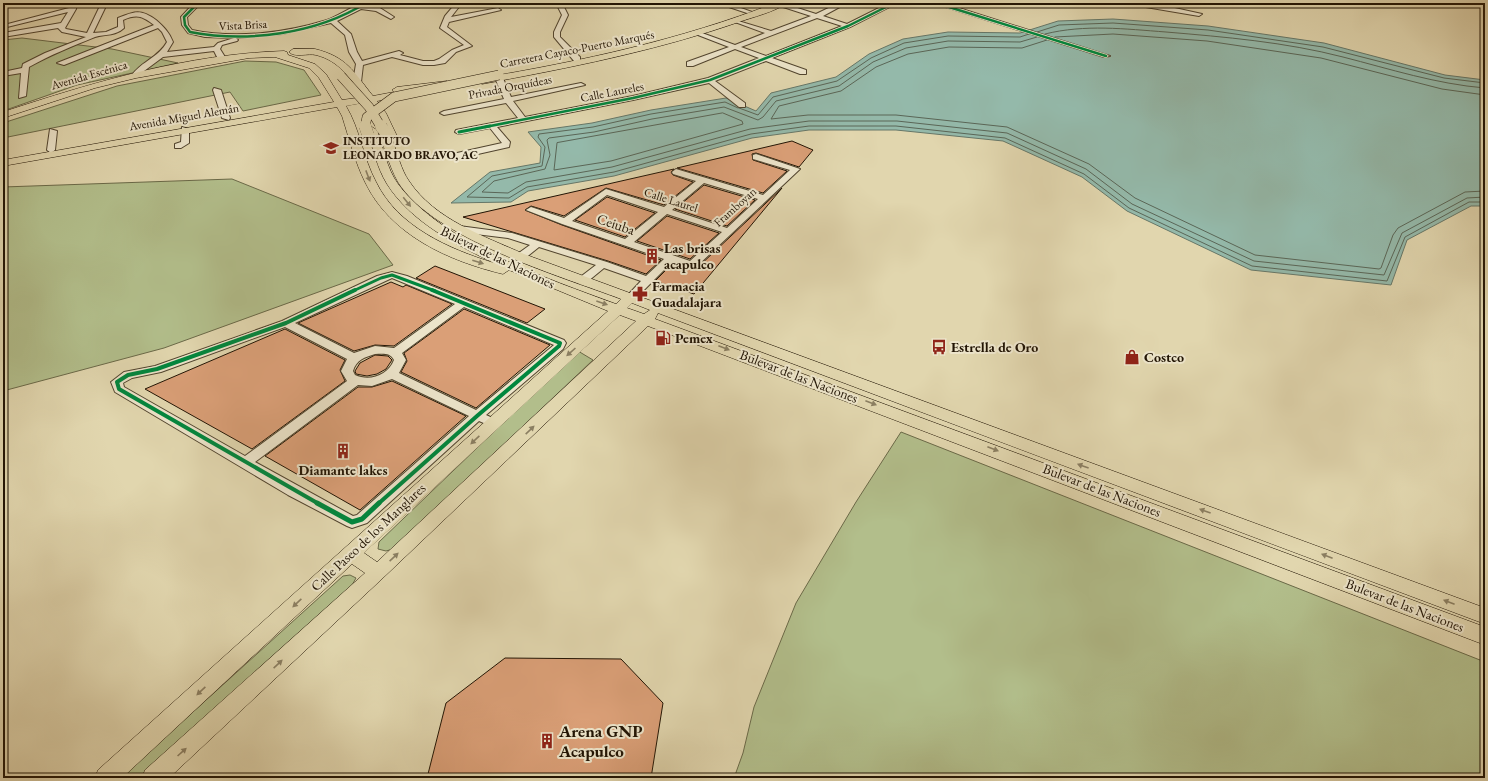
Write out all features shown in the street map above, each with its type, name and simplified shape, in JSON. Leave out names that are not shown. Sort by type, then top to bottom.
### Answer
[{"type":"main road","name":"Carretera Cayaco-Puerto Marqués","points":[[370,97],[398,90],[618,51],[697,31],[777,3]]},
{"type":"main road","name":"Carretera Cayaco-Puerto Marqués","points":[[370,97],[420,91],[613,57],[700,34],[738,21],[777,3]]},
{"type":"main road","points":[[474,248],[456,246],[423,229],[401,211],[384,185],[365,127],[367,117],[394,97],[422,89],[499,77],[595,58],[618,51]]},
{"type":"main road","points":[[293,52],[315,52],[333,58],[344,65],[370,97],[380,113],[423,202]]},
{"type":"main road","name":"Bulevar de las Naciones","points":[[184,65],[219,53],[293,52],[314,55],[328,65],[378,117],[403,181],[415,196],[440,217],[459,229],[583,288]]},
{"type":"main road","points":[[275,54],[312,66],[323,76],[347,116],[370,182],[383,203],[402,222],[433,244],[465,258],[583,288]]},
{"type":"main road","name":"Bulevar de las Naciones","points":[[184,65],[249,55],[275,54],[308,58],[328,65],[350,101],[368,120],[392,184],[414,211],[439,229],[474,248],[625,303],[1485,636]]},
{"type":"main road","name":"Avenida Escénica","points":[[3,115],[92,86],[184,65]]},
{"type":"main road","points":[[358,84],[372,88],[398,90]]},
{"type":"main road","points":[[380,113],[394,101],[420,91]]},
{"type":"main road","name":"Avenida Miguel Alemán","points":[[3,162],[315,106],[336,98],[370,97]]},
{"type":"main road","points":[[315,106],[327,99],[336,98]]},
{"type":"main road","points":[[315,106],[336,111],[347,116]]},
{"type":"main road","name":"Avenida Miguel Alemán","points":[[3,159],[226,118],[315,106]]},
{"type":"main road","name":"Calle Paseo de los Manglares","points":[[106,778],[625,303]]},
{"type":"main road","points":[[153,778],[378,572],[652,314]]},
{"type":"main road","name":"Bulevar de las Naciones","points":[[652,314],[1485,616]]},
{"type":"main road","points":[[350,554],[378,572]]},
{"type":"street","name":"Vista Brisa","points":[[198,3],[184,17],[184,25],[190,32],[221,37],[263,33],[333,20],[366,3]]},
{"type":"street","points":[[243,5],[258,3]]},
{"type":"street","points":[[392,55],[423,63],[434,63],[442,61],[454,51],[469,46],[443,28],[446,21],[459,3]]},
{"type":"street","points":[[559,3],[565,15],[557,32],[557,37],[577,58]]},
{"type":"street","points":[[720,3],[749,12]]},
{"type":"street","points":[[777,3],[848,26]]},
{"type":"street","points":[[690,64],[817,16],[844,3]]},
{"type":"street","name":"Calle Laureles","points":[[459,132],[633,98],[710,80],[848,26],[894,3]]},
{"type":"street","points":[[936,3],[1106,56]]},
{"type":"street","points":[[1121,3],[1121,11]]},
{"type":"street","points":[[1125,3],[1199,12],[1200,22]]},
{"type":"street","points":[[73,6],[61,29],[64,31],[90,36],[105,45]]},
{"type":"street","points":[[8,25],[73,6]]},
{"type":"street","points":[[359,7],[378,9],[391,17]]},
{"type":"street","points":[[90,36],[102,8]]},
{"type":"street","points":[[446,21],[463,16],[498,10]]},
{"type":"street","points":[[22,96],[24,70],[26,66],[35,59],[90,36],[116,31],[121,28],[120,18],[132,14],[143,14],[165,31],[170,39],[168,47],[163,55],[139,69],[136,75]]},
{"type":"street","points":[[231,33],[280,30],[312,19]]},
{"type":"street","points":[[333,20],[348,34],[353,52],[360,64],[358,84]]},
{"type":"street","points":[[738,21],[770,33]]},
{"type":"street","points":[[3,34],[63,25]]},
{"type":"street","points":[[61,63],[158,26]]},
{"type":"street","points":[[163,55],[219,53],[220,44],[263,33]]},
{"type":"street","points":[[700,34],[803,72]]},
{"type":"street","points":[[360,64],[406,52]]},
{"type":"street","points":[[3,74],[24,70]]},
{"type":"street","points":[[499,77],[508,100],[523,120]]},
{"type":"street","points":[[710,80],[742,104]]},
{"type":"street","name":"Privada Orquídeas","points":[[444,113],[581,85]]},
{"type":"street","points":[[217,90],[226,118]]},
{"type":"street","points":[[460,154],[506,145],[506,142],[492,126]]},
{"type":"street","points":[[178,146],[185,143],[185,130]]},
{"type":"street","points":[[51,150],[54,131]]},
{"type":"street","name":"Framboyan","points":[[692,265],[796,169],[756,158]]},
{"type":"street","points":[[676,172],[765,198]]},
{"type":"street","points":[[626,243],[704,179]]},
{"type":"street","name":"Calle Laurel","points":[[565,222],[606,192],[728,231]]},
{"type":"street","name":"Ceiuba","points":[[530,210],[692,265]]},
{"type":"street","points":[[459,229],[509,235],[602,264],[647,280]]},
{"type":"street","points":[[520,257],[538,244]]},
{"type":"street","points":[[625,303],[670,258]]},
{"type":"street","points":[[583,288],[602,264]]},
{"type":"street","points":[[392,275],[403,278],[560,343],[362,519],[352,522],[293,491],[119,389],[117,382],[128,375],[157,368],[216,349],[286,323],[381,278],[392,275]]},
{"type":"street","points":[[395,353],[463,303]]},
{"type":"street","points":[[286,323],[354,358]]},
{"type":"street","points":[[387,350],[395,353],[399,356],[399,365],[391,374],[380,380],[366,382],[355,380],[351,378],[347,371],[350,362],[364,352],[387,350]]},
{"type":"street","points":[[391,374],[493,423]]},
{"type":"street","points":[[245,463],[355,380]]},
{"type":"green space","points":[[22,38],[112,49],[178,63],[77,85],[3,111],[3,40]]},
{"type":"green space","points":[[245,61],[276,62],[304,70],[321,95],[243,111],[230,92],[3,138],[3,123],[117,86]]},
{"type":"green space","points":[[232,179],[369,234],[393,265],[164,348],[3,391],[3,187]]},
{"type":"green space","points":[[578,351],[593,360],[393,549],[386,551],[378,549],[379,542]]},
{"type":"green space","points":[[901,432],[1485,662],[1485,778],[734,778],[743,753],[754,707],[796,603],[856,502]]},
{"type":"green space","points":[[350,575],[356,578],[351,587],[143,778],[120,778],[343,576]]},
{"type":"water","points":[[1113,19],[1208,26],[1324,43],[1445,75],[1485,80],[1485,206],[1471,206],[1407,240],[1391,285],[1251,270],[1127,211],[1082,177],[1003,141],[896,130],[809,130],[752,138],[614,176],[528,191],[511,202],[451,203],[490,172],[540,163],[541,147],[528,132],[592,123],[651,110],[726,98],[756,111],[771,93],[836,77],[869,54],[903,39],[948,32],[1020,33],[1058,21]]},
{"type":"building","points":[[792,141],[813,150],[799,167],[756,153],[752,154],[753,160],[787,171],[763,193],[677,168]]},
{"type":"building","points":[[674,169],[671,172],[673,175],[693,182],[664,205],[606,188],[564,216],[531,206],[525,210],[562,225],[661,260],[646,274],[463,217]]},
{"type":"building","points":[[704,185],[755,200],[727,226],[675,209]]},
{"type":"building","points":[[782,188],[694,294],[655,281],[672,264],[692,269],[697,268]]},
{"type":"building","points":[[607,197],[655,213],[625,237],[575,220]]},
{"type":"building","points":[[667,216],[719,233],[690,259],[637,241]]},
{"type":"building","points":[[435,266],[545,309],[527,323],[416,278]]},
{"type":"building","points":[[391,282],[403,287],[406,285],[452,304],[394,346],[375,345],[354,351],[298,323]]},
{"type":"building","points":[[464,309],[550,345],[476,408],[401,372],[407,361],[404,353]]},
{"type":"building","points":[[285,329],[345,360],[340,370],[345,381],[252,449],[145,389]]},
{"type":"building","points":[[375,355],[388,356],[392,360],[386,369],[377,374],[367,376],[356,374],[355,371],[360,363]]},
{"type":"building","points":[[392,381],[466,416],[360,510],[265,456],[358,387],[372,387]]},
{"type":"building","name":"Arena GNP Acapulco","points":[[505,658],[621,659],[663,703],[651,778],[427,778],[446,703]]},
{"type":"cycle path","points":[[198,3],[184,17],[185,25],[190,32],[222,36],[262,35],[319,25],[350,13],[366,3]]},
{"type":"cycle path","points":[[459,132],[633,98],[710,80],[848,26],[894,3]]},
{"type":"cycle path","points":[[936,3],[1106,56]]},
{"type":"cycle path","points":[[392,275],[403,278],[560,343],[559,346],[477,416],[362,519],[352,522],[293,491],[119,389],[117,382],[128,375],[157,369],[286,323],[381,278],[392,275]]},
{"type":"place","name":"INSTITUTO LEONARDO BRAVO, AC","points":[[331,148]]},
{"type":"place","name":"Las brisas acapulco","points":[[652,256]]},
{"type":"place","name":"Farmacia Guadalajara","points":[[640,294]]},
{"type":"place","name":"Pemex","points":[[663,338]]},
{"type":"place","name":"Estrella de Oro","points":[[939,347]]},
{"type":"place","name":"Costco","points":[[1132,357]]},
{"type":"place","name":"Diamante lakes","points":[[343,451]]},
{"type":"place","name":"Arena GNP Acapulco","points":[[547,741]]}]
